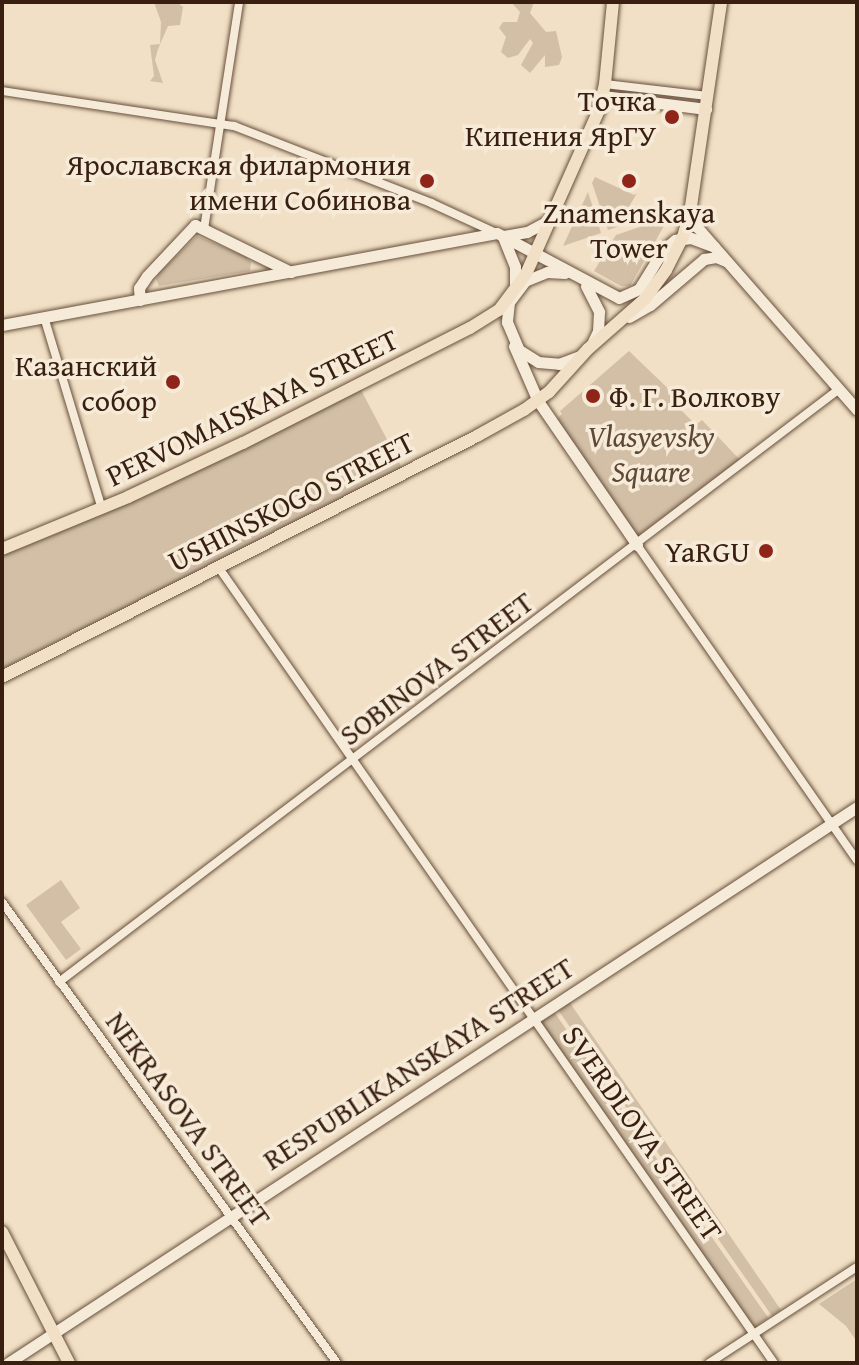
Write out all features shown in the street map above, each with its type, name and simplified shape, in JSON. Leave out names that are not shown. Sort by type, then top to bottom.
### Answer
[{"type":"main road","points":[[536,253],[604,90],[613,2]]},
{"type":"main road","name":"USHINSKOGO STREET","points":[[2,677],[219,568],[538,401],[654,288],[683,237],[690,213],[721,2]]},
{"type":"main road","points":[[604,90],[706,103]]},
{"type":"main road","points":[[690,213],[714,247],[839,389],[852,395],[857,410]]},
{"type":"main road","points":[[2,325],[527,232],[550,220]]},
{"type":"main road","points":[[140,300],[139,288],[147,276],[199,227],[291,272]]},
{"type":"main road","points":[[500,235],[610,297],[625,297],[639,289],[663,250],[683,237],[714,247]]},
{"type":"main road","points":[[500,235],[515,267],[514,293],[507,312],[508,331],[538,401],[637,545]]},
{"type":"main road","points":[[247,281],[258,268],[250,252]]},
{"type":"main road","name":"PERVOMAISKAYA STREET","points":[[2,549],[102,509],[243,443],[492,316],[514,293],[536,253]]},
{"type":"main road","points":[[625,319],[650,305],[704,259],[716,257],[727,261]]},
{"type":"main road","points":[[508,331],[519,350],[538,362],[559,364],[588,349],[598,331],[599,312],[593,294],[576,278],[539,274],[525,281],[514,293]]},
{"type":"main road","name":"RESPUBLIKANSKAYA STREET","points":[[8,1363],[229,1215],[857,807]]},
{"type":"main road","points":[[4,1238],[69,1363]]},
{"type":"street","points":[[199,227],[206,213],[239,2]]},
{"type":"street","points":[[2,91],[234,126],[431,203],[500,235]]},
{"type":"street","points":[[44,317],[102,509]]},
{"type":"street","name":"SOBINOVA STREET","points":[[59,982],[839,389]]},
{"type":"street","points":[[637,545],[857,860]]},
{"type":"street","name":"SVERDLOVA STREET","points":[[219,568],[351,762],[774,1363]]},
{"type":"street","name":"NEKRASOVA STREET","points":[[2,902],[337,1363]]},
{"type":"street","points":[[709,1363],[857,1267]]},
{"type":"green space","points":[[154,2],[177,2],[183,7],[180,25],[168,26],[155,60],[163,83],[150,81],[154,76],[150,45],[160,44],[161,22]]},
{"type":"green space","points":[[511,2],[534,2],[530,13],[546,32],[556,31],[562,57],[559,65],[545,67],[545,55],[530,73],[521,65],[533,43],[530,39],[518,55],[508,58],[501,52],[506,37],[499,28],[503,22],[517,22],[520,12]]},
{"type":"green space","points":[[595,177],[634,195],[637,193],[617,227],[608,230],[592,183]]},
{"type":"green space","points":[[588,192],[601,233],[563,246]]},
{"type":"green space","points":[[669,217],[630,286],[621,286],[594,271],[616,235]]},
{"type":"green space","points":[[197,236],[245,256],[251,262],[250,271],[159,286],[156,279],[159,273]]},
{"type":"green space","name":"Vlasyevsky Square","points":[[629,351],[678,398],[674,403],[696,425],[702,420],[742,462],[637,542],[553,422],[562,414],[560,411]]},
{"type":"green space","points":[[360,388],[403,470],[2,669],[2,552]]},
{"type":"green space","points":[[61,880],[80,908],[61,922],[81,949],[66,960],[26,905]]},
{"type":"green space","points":[[568,1000],[781,1310],[772,1316],[556,1007]]},
{"type":"green space","points":[[552,1009],[768,1318],[754,1328],[538,1019]]},
{"type":"green space","points":[[857,1279],[857,1342],[846,1326],[819,1304]]},
{"type":"place","name":"Точка Кипения ЯрГУ","points":[[672,117]]},
{"type":"place","name":"Ярославская филармония имени Собинова","points":[[427,181]]},
{"type":"place","name":"Znamenskaya Tower","points":[[629,181]]},
{"type":"place","name":"Казанский собор","points":[[173,382]]},
{"type":"place","name":"Ф. Г. Волкову","points":[[593,396]]},
{"type":"place","name":"YaRGU","points":[[766,551]]}]
